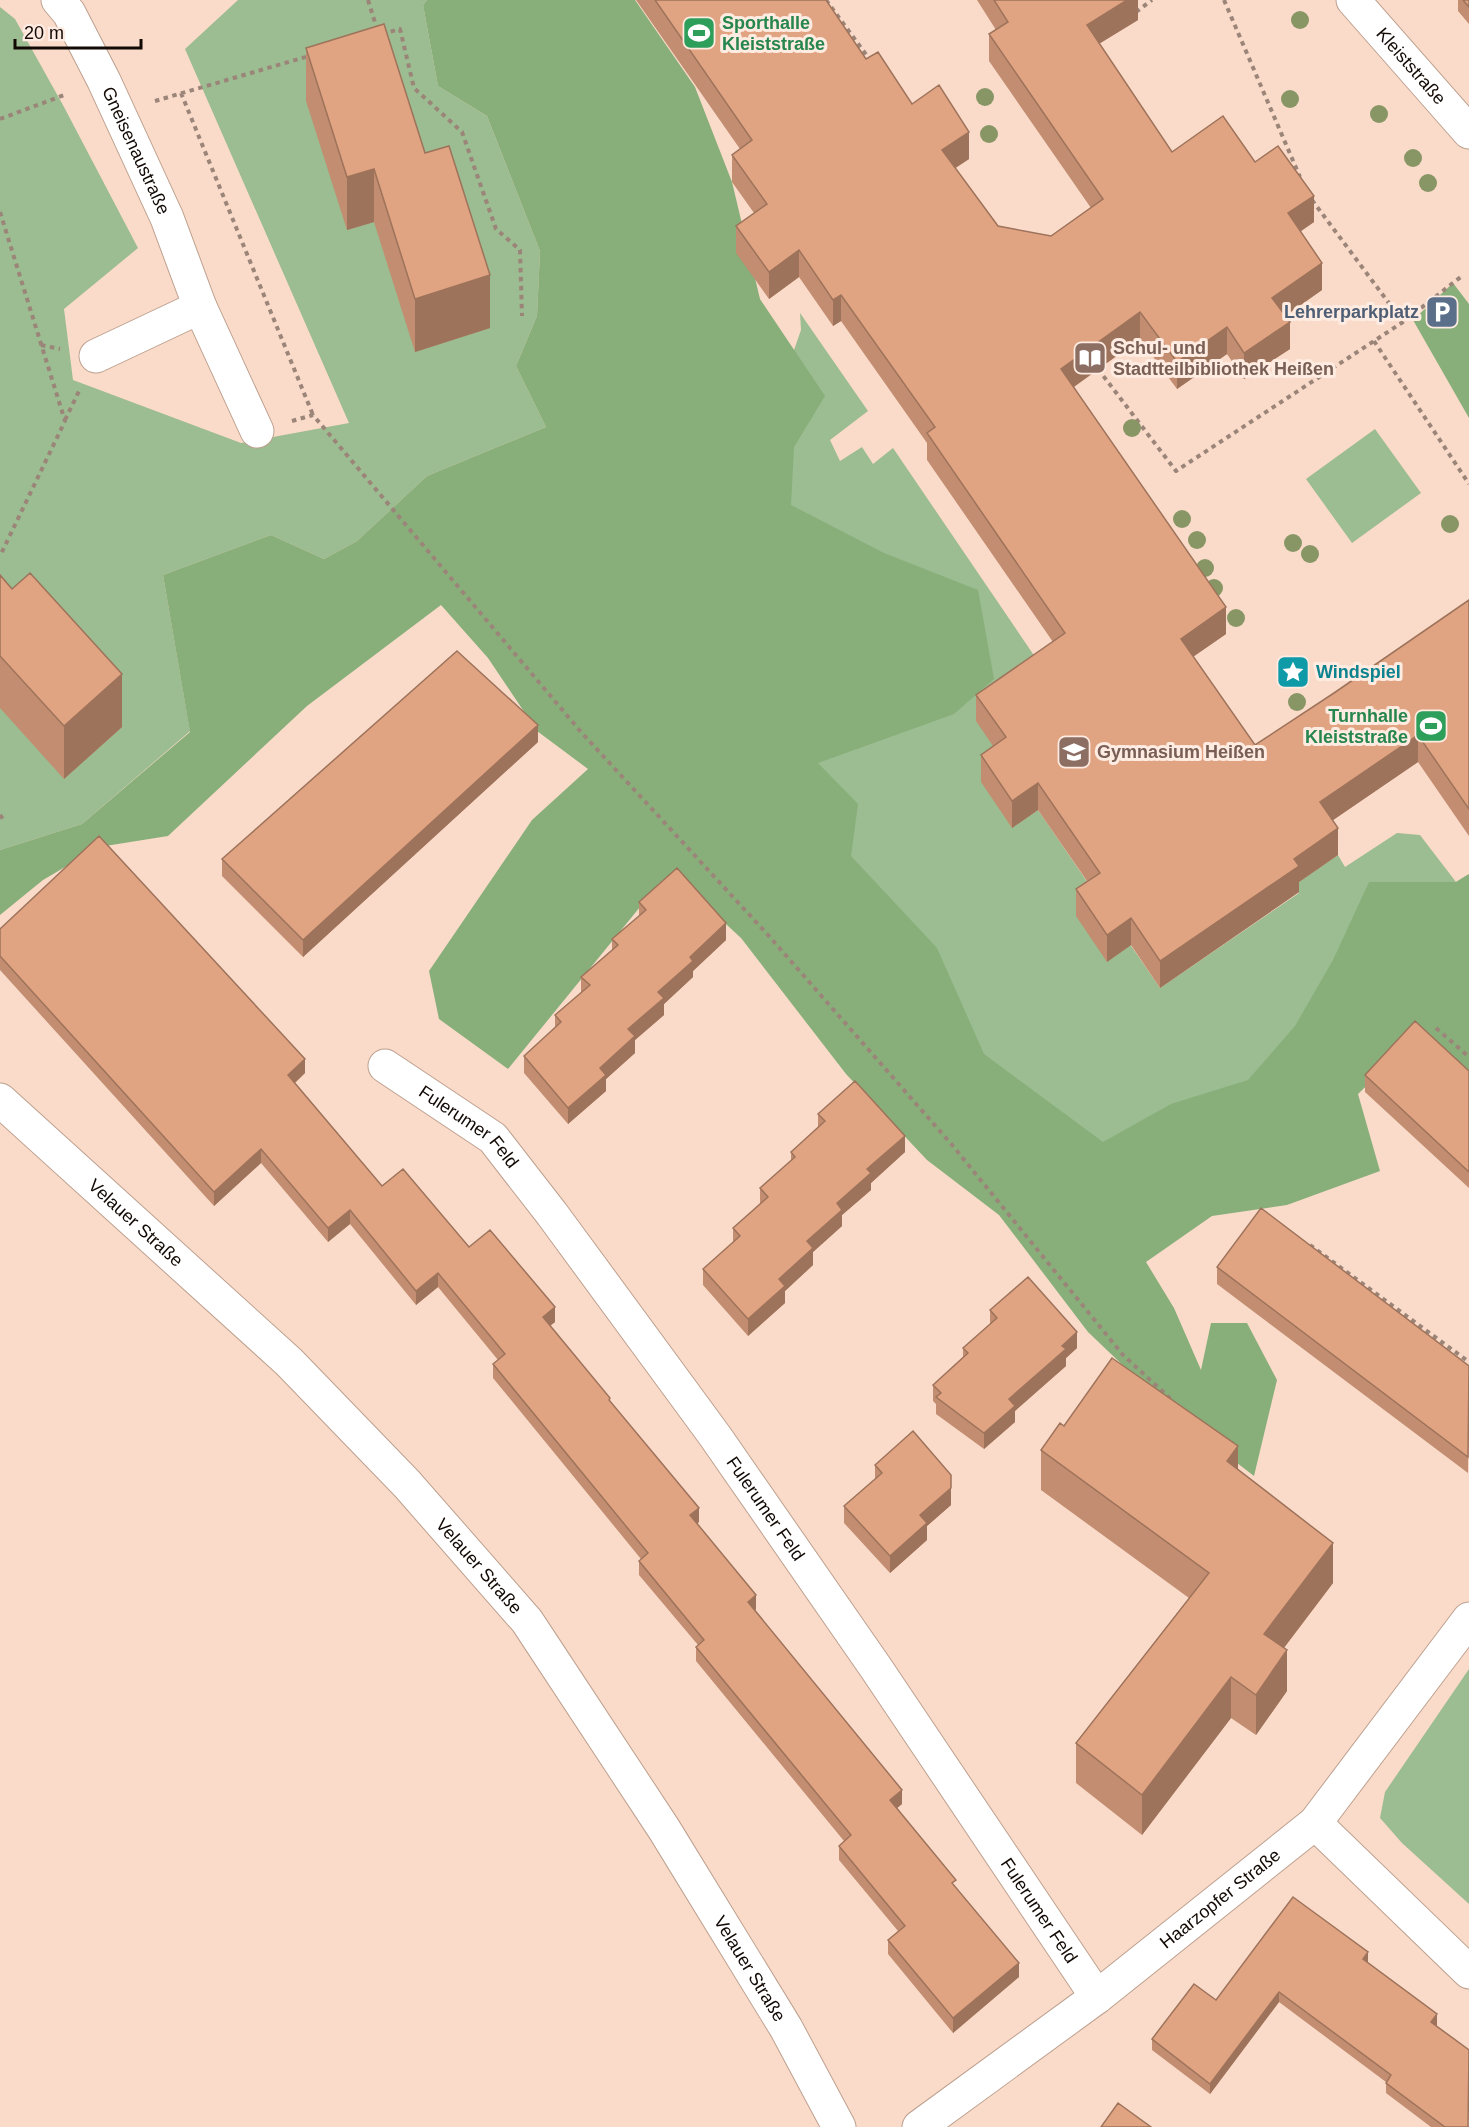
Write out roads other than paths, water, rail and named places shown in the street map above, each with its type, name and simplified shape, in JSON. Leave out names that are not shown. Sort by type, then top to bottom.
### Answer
[{"type":"street","name":"Gneisenaustraße","points":[[58,0],[69,13],[167,218],[200,308],[257,431]]},
{"type":"street","name":"Kleiststraße","points":[[1353,0],[1469,132]]},
{"type":"street","points":[[96,356],[200,308]]},
{"type":"street","name":"Fulerumer Feld","points":[[385,1066],[493,1138],[552,1214],[715,1436],[876,1668],[1097,1997]]},
{"type":"street","name":"Velauer Straße","points":[[0,1100],[288,1362],[407,1484],[527,1621],[664,1829],[786,2028],[839,2127]]},
{"type":"street","name":"Haarzopfer Straße","points":[[919,2127],[1097,1997],[1315,1823],[1469,1619]]},
{"type":"street","points":[[1315,1823],[1469,1972]]},
{"type":"place","name":"Sporthalle Kleiststraße","points":[[699,33]]},
{"type":"place","name":"Lehrerparkplatz","points":[[1442,312]]},
{"type":"place","name":"Schul- und Stadtteilbibliothek Heißen","points":[[1090,358]]},
{"type":"place","name":"Windspiel","points":[[1293,672]]},
{"type":"place","name":"Turnhalle Kleiststraße","points":[[1431,726]]},
{"type":"place","name":"Gymnasium Heißen","points":[[1074,752]]}]
